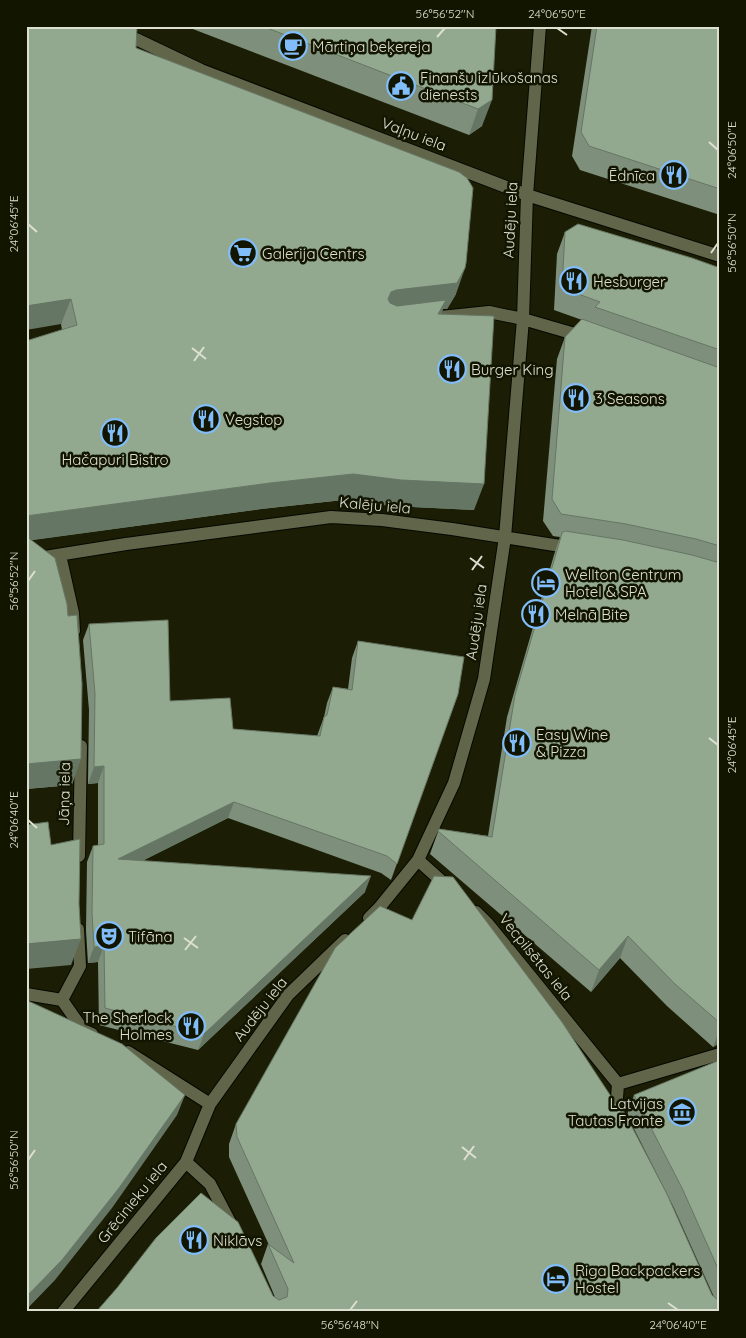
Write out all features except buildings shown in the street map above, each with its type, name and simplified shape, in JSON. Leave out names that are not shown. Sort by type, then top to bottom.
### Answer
[{"type":"street","name":"Vaļņu iela","points":[[102,26],[136,39],[202,70],[527,195],[720,256]]},
{"type":"street","name":"Audēju iela","points":[[210,1104],[288,996],[379,908],[418,860],[454,784],[484,679],[505,537],[522,319],[527,195],[540,26]]},
{"type":"street","points":[[432,318],[489,312],[566,330],[593,340]]},
{"type":"street","name":"Kalēju iela","points":[[26,560],[126,544],[331,517],[382,520],[587,550]]},
{"type":"street","points":[[60,555],[73,613],[75,642]]},
{"type":"street","name":"Jāņa iela","points":[[79,872],[81,729]]},
{"type":"street","name":"Vecpilsētas iela","points":[[418,860],[488,924],[618,1084]]},
{"type":"street","points":[[62,1000],[80,966],[78,920]]},
{"type":"street","points":[[26,994],[62,1000],[83,1030],[99,1038]]},
{"type":"street","points":[[115,1046],[131,1054],[210,1104]]},
{"type":"street","points":[[625,1128],[616,1112],[618,1084],[720,1054]]},
{"type":"street","name":"Grēcinieku iela","points":[[63,1312],[186,1162],[210,1104]]},
{"type":"street","points":[[186,1162],[210,1184],[237,1236]]},
{"type":"place","name":"Mārtiņa beķereja","points":[[293,46]]},
{"type":"place","name":"Finanšu izlūkošanas dienests","points":[[401,86]]},
{"type":"place","name":"Ēdnīca","points":[[674,175]]},
{"type":"place","name":"Galerija Centrs","points":[[243,253]]},
{"type":"place","name":"Hesburger","points":[[574,281]]},
{"type":"place","name":"Burger King","points":[[452,369]]},
{"type":"place","name":"3 Seasons","points":[[576,398]]},
{"type":"place","name":"Vegstop","points":[[206,419]]},
{"type":"place","name":"Hačapuri Bistro","points":[[115,433]]},
{"type":"place","name":"Wellton Centrum Hotel & SPA","points":[[546,583]]},
{"type":"place","name":"Melnā Bite","points":[[536,614]]},
{"type":"place","name":"Easy Wine & Pizza","points":[[517,743]]},
{"type":"place","name":"Tifāna","points":[[109,936]]},
{"type":"place","name":"The Sherlock Holmes","points":[[191,1026]]},
{"type":"place","name":"Latvijas Tautas Fronte","points":[[682,1112]]},
{"type":"place","name":"Niklāvs","points":[[194,1240]]},
{"type":"place","name":"Riga Backpackers Hostel","points":[[556,1279]]}]
